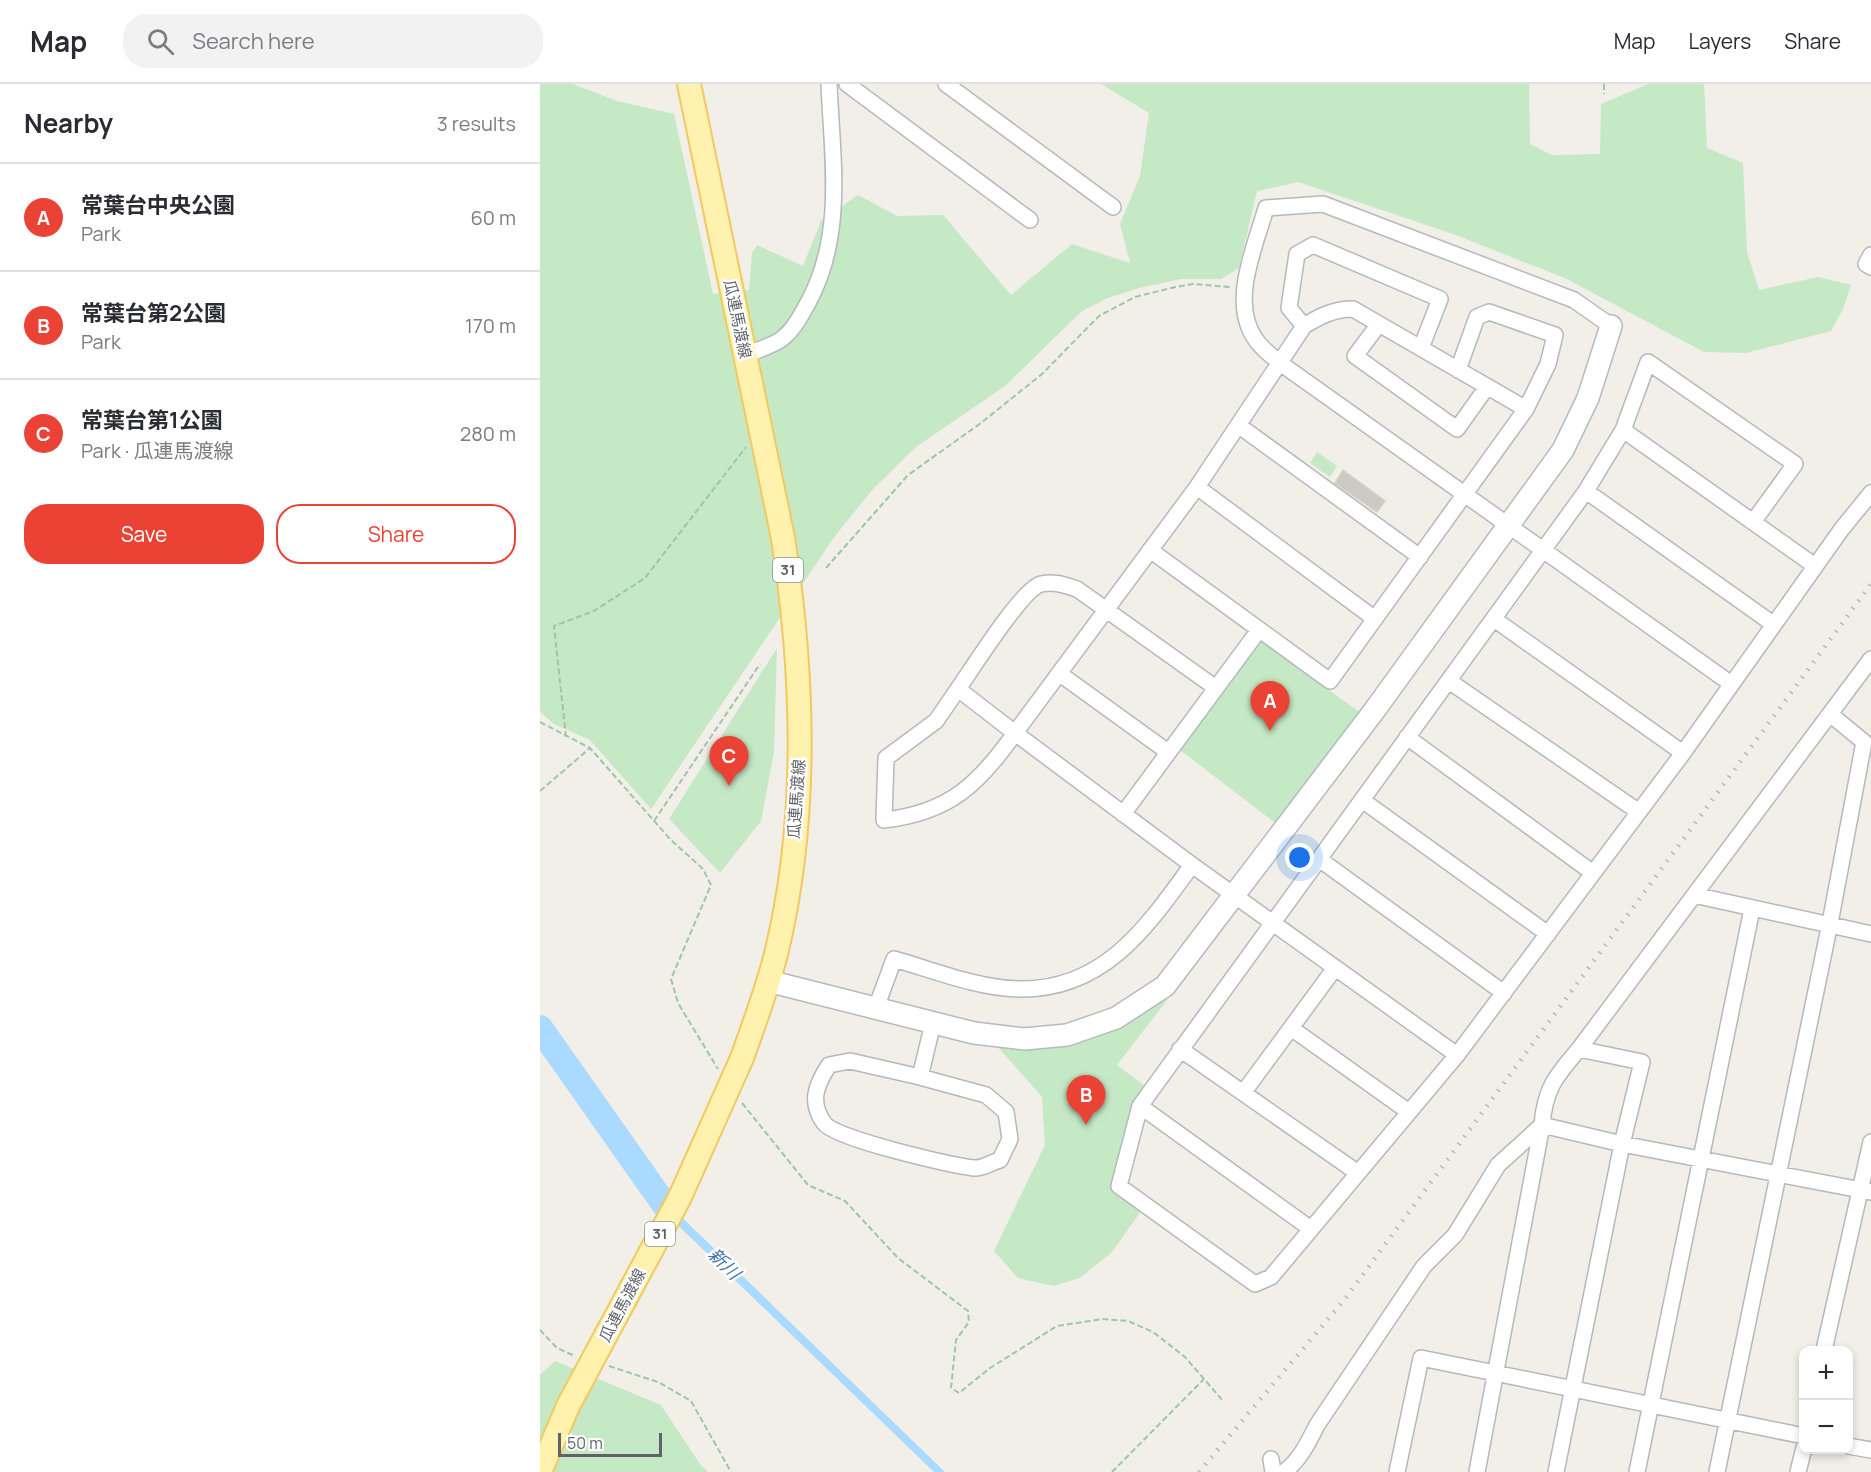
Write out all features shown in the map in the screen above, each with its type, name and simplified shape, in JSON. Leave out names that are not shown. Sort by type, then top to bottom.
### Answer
[{"type":"main road","name":"瓜連馬渡線","points":[[540,1472],[568,1406],[688,1180],[742,1058],[768,981],[788,897],[800,729],[799,671],[793,601],[762,432],[689,84]]},
{"type":"street","points":[[745,356],[781,340],[797,323],[815,289],[829,250],[834,207],[829,84]]},
{"type":"street","points":[[847,84],[1030,220]]},
{"type":"street","points":[[946,84],[1113,207]]},
{"type":"street","points":[[768,981],[974,1033],[1024,1039],[1067,1035],[1116,1018],[1165,986],[1234,896],[1508,526],[1563,450],[1588,398],[1611,326],[1574,300],[1323,204],[1266,208],[1244,288],[1247,318],[1256,340],[1280,363],[1508,526],[1542,552],[1730,683]]},
{"type":"street","points":[[1304,327],[1289,309],[1297,254],[1313,245],[1440,299],[1421,348]]},
{"type":"street","points":[[1871,255],[1866,264],[1871,267]]},
{"type":"street","points":[[1216,688],[1106,610],[1077,589],[1057,582],[1039,585],[1023,597],[936,722],[886,758],[884,820],[903,818],[949,802],[989,770],[1015,733],[1059,674],[1106,610],[1150,550],[1197,487],[1304,327],[1320,316],[1340,309],[1353,309],[1526,409]]},
{"type":"street","points":[[1150,550],[1330,681],[1526,409],[1548,364],[1555,335],[1489,312],[1477,317],[1458,370]]},
{"type":"street","points":[[1378,324],[1355,356],[1457,429],[1487,387]]},
{"type":"street","points":[[1753,522],[1795,464],[1648,362],[1623,430],[1586,491],[1140,1106],[1119,1186],[1255,1284],[1271,1277],[1457,1055],[1683,753],[1730,683],[1871,493]]},
{"type":"street","points":[[1238,425],[1420,557]]},
{"type":"street","points":[[1623,430],[1815,566]]},
{"type":"street","points":[[1197,487],[1375,619]]},
{"type":"street","points":[[1586,491],[1773,624]]},
{"type":"street","points":[[1494,619],[1683,753]]},
{"type":"street","points":[[1123,814],[1259,630]]},
{"type":"street","points":[[1477,1472],[1542,1125],[1544,1100],[1553,1080],[1579,1049],[1871,659]]},
{"type":"street","points":[[1059,674],[1168,752]]},
{"type":"street","points":[[1449,681],[1639,812]]},
{"type":"street","points":[[958,689],[1272,924],[1457,1055]]},
{"type":"street","points":[[1717,1472],[1830,923],[1864,742],[1830,714]]},
{"type":"street","points":[[1407,737],[1593,873]]},
{"type":"street","points":[[1362,800],[1548,934]]},
{"type":"street","points":[[1319,859],[1504,993]]},
{"type":"street","points":[[876,1008],[894,959],[990,985],[1018,989],[1049,986],[1084,974],[1108,963],[1146,928],[1192,865]]},
{"type":"street","points":[[1694,895],[1752,909],[1830,923],[1871,934]]},
{"type":"street","points":[[1636,1472],[1752,909]]},
{"type":"street","points":[[1243,1093],[1335,968]]},
{"type":"street","points":[[920,1077],[933,1023]]},
{"type":"street","points":[[1291,1028],[1409,1112]]},
{"type":"street","points":[[1180,1049],[1358,1173]]},
{"type":"street","points":[[1556,1472],[1622,1144],[1642,1062],[1579,1049]]},
{"type":"street","points":[[850,1061],[920,1077],[986,1095],[1006,1112],[1010,1139],[1000,1160],[976,1168],[847,1138],[825,1125],[814,1102],[818,1082],[829,1065],[850,1061]]},
{"type":"street","points":[[1140,1106],[1311,1229]]},
{"type":"street","points":[[1542,1125],[1622,1144],[1865,1191]]},
{"type":"street","points":[[1284,1472],[1294,1464],[1307,1446],[1317,1425],[1424,1266],[1455,1234],[1498,1165],[1542,1125]]},
{"type":"street","points":[[1825,1346],[1865,1191],[1871,1142]]},
{"type":"street","points":[[1397,1472],[1421,1358],[1799,1435]]},
{"type":"street","points":[[1853,1447],[1871,1450]]},
{"type":"street","points":[[1798,1472],[1802,1454]]},
{"type":"path","points":[[1604,84],[1604,94]]},
{"type":"path","points":[[826,568],[908,476],[981,423],[1042,374],[1099,316],[1135,297],[1171,288],[1193,284],[1244,288]]},
{"type":"path","points":[[566,737],[554,626],[594,611],[645,578],[695,516],[741,451],[762,432]]},
{"type":"path","points":[[654,821],[760,664]]},
{"type":"path","points":[[540,722],[590,748],[654,821],[703,869],[711,885],[671,979],[678,1003],[718,1070]]},
{"type":"path","points":[[540,791],[590,748]]},
{"type":"path","points":[[739,1098],[808,1185],[845,1201],[898,1258],[968,1311],[969,1322],[956,1340],[951,1388],[959,1393],[990,1368],[1058,1326],[1103,1319],[1128,1321],[1153,1332],[1185,1357],[1224,1402]]},
{"type":"path","points":[[540,1330],[557,1348],[581,1357]]},
{"type":"path","points":[[602,1364],[658,1382],[691,1401],[731,1472]]},
{"type":"path","points":[[1112,1472],[1204,1379]]},
{"type":"green space","points":[[540,84],[573,84],[617,101],[674,114],[713,294],[749,290],[752,253],[757,245],[803,266],[821,221],[858,195],[897,216],[943,215],[1011,295],[1072,244],[1130,263],[1120,224],[1140,176],[1149,113],[1101,84],[1529,84],[1530,144],[1552,155],[1600,154],[1601,104],[1648,84],[1704,84],[1707,148],[1743,163],[1747,252],[1759,290],[1818,277],[1851,285],[1843,309],[1831,331],[1746,353],[1704,352],[1565,278],[1453,234],[1298,182],[1257,191],[1239,268],[1221,279],[1181,279],[1139,288],[1108,298],[1082,311],[1005,386],[916,447],[873,489],[835,536],[651,809],[590,740],[554,724],[540,712]]},
{"type":"green space","points":[[1317,452],[1337,466],[1330,477],[1310,463]]},
{"type":"green space","points":[[1260,641],[1361,713],[1278,825],[1180,750]]},
{"type":"green space","points":[[777,648],[774,752],[761,821],[720,873],[669,819]]},
{"type":"green space","points":[[1163,993],[1167,1000],[1117,1065],[1146,1087],[1132,1105],[1112,1188],[1141,1211],[1112,1252],[1080,1278],[1054,1286],[1018,1278],[994,1251],[1045,1145],[1042,1097],[996,1045],[1037,1049],[1119,1024]]},
{"type":"green space","points":[[555,1361],[661,1405],[700,1464],[708,1472],[540,1472],[540,1375]]},
{"type":"water","points":[[653,1183],[667,1203],[945,1472],[934,1472],[661,1209],[645,1188]]},
{"type":"building","points":[[1343,470],[1385,501],[1377,512],[1335,483]]},
{"type":"waterway","name":"新川","points":[[540,1028],[669,1211]]},
{"type":"railway","points":[[1199,1472],[1345,1299],[1871,584]]},
{"type":"place","name":"常葉台中央公園","points":[[1270,731]]},
{"type":"place","name":"常葉台第1公園","points":[[729,786]]},
{"type":"place","name":"常葉台第2公園","points":[[1086,1125]]}]
